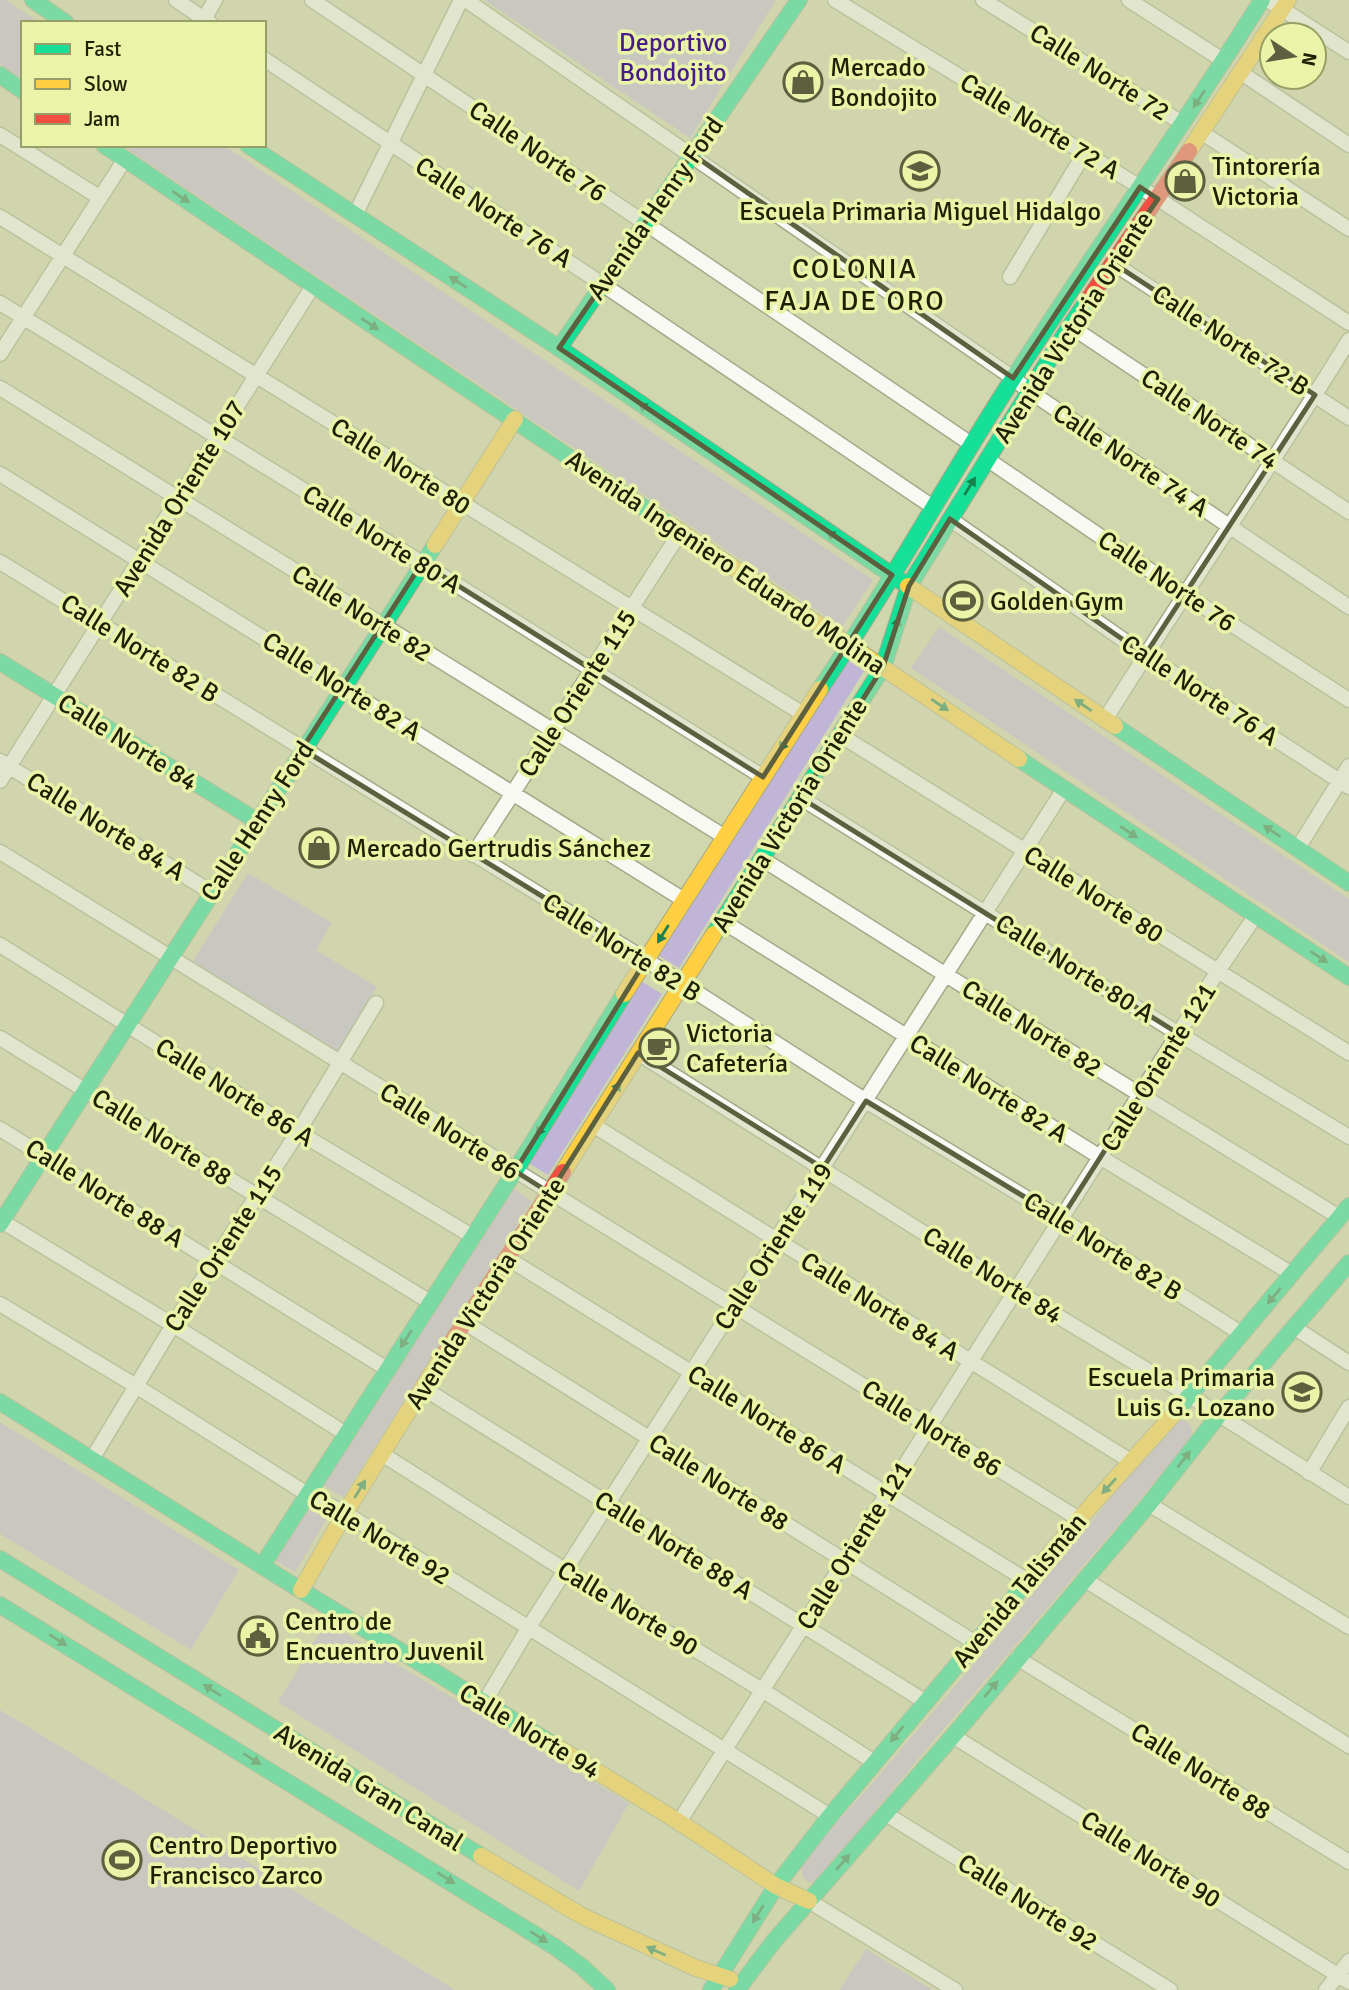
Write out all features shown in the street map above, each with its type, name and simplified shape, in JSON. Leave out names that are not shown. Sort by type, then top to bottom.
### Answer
[{"type":"main road","points":[[33,0],[63,21]]},
{"type":"main road","name":"Avenida Henry Ford","points":[[559,348],[799,0]]},
{"type":"main road","name":"Avenida Victoria Oriente","points":[[262,1566],[515,1171],[684,900],[850,645],[1013,378],[1262,0]]},
{"type":"main road","name":"Avenida Victoria Oriente","points":[[301,1590],[345,1513],[464,1322],[550,1193],[883,667],[909,586],[1070,326],[1201,132],[1280,3]]},
{"type":"main road","points":[[0,75],[21,90]]},
{"type":"main road","name":"Avenida Ingeniero Eduardo Molina","points":[[107,147],[1349,977]]},
{"type":"main road","points":[[251,147],[559,348],[1349,883]]},
{"type":"main road","name":"Calle Henry Ford","points":[[1,1222],[515,419]]},
{"type":"main road","name":"Calle Norte 84","points":[[0,663],[257,821]]},
{"type":"main road","name":"Avenida Talismán","points":[[715,1983],[776,1886],[874,1762],[1026,1580],[1190,1396],[1344,1212]]},
{"type":"main road","name":"Avenida Talismán","points":[[743,1987],[774,1941],[953,1736],[1149,1504],[1219,1415],[1349,1263]]},
{"type":"main road","name":"Calle Norte 94","points":[[0,1402],[679,1822],[776,1886],[809,1902]]},
{"type":"main road","name":"Avenida Gran Canal","points":[[0,1559],[584,1917],[686,1964],[715,1983],[743,1987]]},
{"type":"main road","name":"Avenida Gran Canal","points":[[0,1605],[555,1947],[607,1990]]},
{"type":"street","points":[[176,0],[205,21],[215,0]]},
{"type":"street","name":"Calle Norte 76","points":[[312,0],[971,444]]},
{"type":"street","points":[[355,215],[464,0]]},
{"type":"street","name":"Calle Norte 74 A","points":[[464,0],[692,154],[1029,391],[1349,607]]},
{"type":"street","name":"Calle Norte 72 A","points":[[835,0],[1158,198],[1349,323]]},
{"type":"street","name":"Calle Norte 72","points":[[983,0],[1182,123]]},
{"type":"street","points":[[1129,0],[1224,61]]},
{"type":"street","points":[[1280,3],[1349,52]]},
{"type":"street","name":"Calle Norte 76 A","points":[[266,60],[933,507]]},
{"type":"street","points":[[1240,72],[1349,145]]},
{"type":"street","name":"Calle Norte 72","points":[[1201,132],[1349,229]]},
{"type":"street","points":[[0,135],[99,197]]},
{"type":"street","points":[[1010,277],[1084,154]]},
{"type":"street","points":[[0,354],[125,159]]},
{"type":"street","name":"Calle Norte 80","points":[[0,217],[803,714]]},
{"type":"street","name":"Calle Norte 72 B","points":[[1114,263],[1349,418]]},
{"type":"street","name":"Avenida Oriente 107","points":[[0,781],[5,764],[140,560],[313,286]]},
{"type":"street","name":"Calle Norte 80 A","points":[[0,303],[763,777]]},
{"type":"street","name":"Calle Norte 74","points":[[1070,326],[1349,512]]},
{"type":"street","points":[[1105,720],[1349,340]]},
{"type":"street","name":"Calle Norte 82","points":[[0,388],[725,837]]},
{"type":"street","name":"Calle Norte 76","points":[[987,459],[1186,595],[1349,700]]},
{"type":"street","name":"Calle Norte 82 A","points":[[0,474],[684,900]]},
{"type":"street","name":"Calle Norte 76 A","points":[[950,519],[1145,655],[1344,784]]},
{"type":"street","name":"Calle Oriente 115","points":[[473,855],[681,531]]},
{"type":"street","name":"Calle Norte 82 B","points":[[0,562],[646,960],[866,1101],[1061,1219],[1242,1334]]},
{"type":"street","name":"Calle Norte 80","points":[[840,735],[1349,1053]]},
{"type":"street","name":"Calle Norte 84 A","points":[[5,764],[211,892]]},
{"type":"street","points":[[1298,848],[1344,784],[1349,766]]},
{"type":"street","name":"Calle Oriente 119","points":[[484,1703],[528,1628],[1064,789]]},
{"type":"street","name":"Calle Norte 80 A","points":[[801,798],[1349,1137]]},
{"type":"street","name":"Calle Norte 86","points":[[0,852],[1079,1519]]},
{"type":"street","name":"Calle Norte 82","points":[[762,859],[1140,1094],[1344,1212]]},
{"type":"street","name":"Calle Oriente 121","points":[[679,1822],[1256,915]]},
{"type":"street","name":"Calle Norte 82 A","points":[[723,921],[1100,1157],[1292,1273]]},
{"type":"street","name":"Calle Norte 86 A","points":[[0,945],[298,1132],[472,1236]]},
{"type":"street","name":"Calle Oriente 115","points":[[92,1459],[376,1003]]},
{"type":"street","name":"Calle Norte 88","points":[[0,1038],[430,1303]]},
{"type":"street","name":"Calle Norte 84","points":[[638,1053],[1349,1497]]},
{"type":"street","name":"Calle Norte 84 A","points":[[593,1125],[1132,1462]]},
{"type":"street","name":"Calle Norte 88 A","points":[[0,1129],[387,1369]]},
{"type":"street","points":[[1,1222],[173,1325],[346,1434]]},
{"type":"street","name":"Calle Norte 86 A","points":[[507,1258],[1026,1580]]},
{"type":"street","name":"Calle Norte 92","points":[[0,1304],[307,1494],[345,1513],[830,1816]]},
{"type":"street","name":"Calle Norte 88","points":[[464,1322],[974,1642]]},
{"type":"street","points":[[1295,1328],[1349,1363]]},
{"type":"street","name":"Calle Norte 88 A","points":[[423,1388],[924,1702]]},
{"type":"street","points":[[1309,1472],[1349,1407]]},
{"type":"street","name":"Calle Norte 90","points":[[382,1454],[874,1762]]},
{"type":"street","points":[[1149,1504],[1349,1627]]},
{"type":"street","points":[[1084,1579],[1349,1746]]},
{"type":"street","name":"Calle Norte 88","points":[[1017,1658],[1349,1862]]},
{"type":"street","name":"Calle Norte 90","points":[[953,1736],[1345,1981]]},
{"type":"street","name":"Calle Norte 92","points":[[886,1814],[1170,1990]]},
{"type":"street","name":"Calle Norte 94","points":[[809,1902],[954,1990]]},
{"type":"street","points":[[1345,1990],[1349,1961]]},
{"type":"street","points":[[1326,1990],[1345,1981]]},
{"type":"highlighted area","points":[[692,154],[1013,378],[1140,187],[1158,199],[1113,263],[1315,395],[1145,655],[950,519],[909,586],[883,667],[801,798],[1179,1034],[1061,1219],[866,1101],[823,1168],[638,1053],[550,1193],[515,1171],[646,960],[302,749],[422,563],[763,777],[892,575],[559,348]]},
{"type":"green space","name":"Deportivo Bondojito","points":[[484,0],[776,0],[690,138]]},
{"type":"green space","points":[[248,873],[332,923],[316,950],[377,987],[338,1053],[191,964]]},
{"type":"green space","points":[[0,1422],[239,1570],[191,1650],[0,1534]]},
{"type":"green space","points":[[326,1622],[629,1803],[579,1891],[278,1702]]},
{"type":"green space","name":"Centro Deportivo Francisco Zarco","points":[[0,1710],[35,1731],[455,1990],[0,1990]]},
{"type":"shaded area","points":[[0,0],[6,0],[37,21],[21,21],[21,79],[0,64]]},
{"type":"shaded area","points":[[124,147],[226,147],[873,580],[842,627]]},
{"type":"shaded area","points":[[939,627],[1349,899],[1349,962],[911,668]]},
{"type":"shaded area","points":[[844,658],[864,671],[679,968],[658,955]]},
{"type":"shaded area","points":[[641,981],[662,994],[548,1175],[527,1162]]},
{"type":"shaded area","points":[[511,1187],[532,1201],[343,1497],[322,1484]]},
{"type":"shaded area","points":[[1184,1420],[1190,1424],[1192,1431],[1190,1441],[822,1875],[815,1882],[808,1882],[803,1877],[801,1867],[830,1829],[1008,1624],[1161,1436],[1176,1422]]},
{"type":"shaded area","points":[[308,1508],[326,1520],[295,1572],[276,1561]]},
{"type":"shaded area","points":[[866,1949],[933,1990],[839,1990]]},
{"type":"traffic: fast","points":[[33,0],[63,21]]},
{"type":"traffic: fast","points":[[559,348],[799,0]]},
{"type":"traffic: fast","points":[[820,689],[1014,377],[1262,0]]},
{"type":"traffic: fast","points":[[0,75],[21,90]]},
{"type":"traffic: fast","points":[[107,147],[670,525]]},
{"type":"traffic: fast","points":[[251,147],[559,348],[908,586]]},
{"type":"traffic: fast","points":[[714,934],[883,667],[909,586],[1090,297]]},
{"type":"traffic: fast","points":[[0,1224],[435,545]]},
{"type":"traffic: fast","points":[[0,662],[257,821]]},
{"type":"traffic: fast","points":[[1115,726],[1349,883]]},
{"type":"traffic: fast","points":[[1019,759],[1349,977]]},
{"type":"traffic: fast","points":[[262,1566],[515,1171],[624,994]]},
{"type":"traffic: fast","points":[[1174,1414],[1349,1206]]},
{"type":"traffic: fast","points":[[737,1990],[774,1941],[953,1736],[1149,1504],[1219,1415],[1349,1263]]},
{"type":"traffic: fast","points":[[0,1402],[554,1745]]},
{"type":"traffic: fast","points":[[0,1559],[481,1856]]},
{"type":"traffic: fast","points":[[711,1990],[776,1886],[830,1816],[1025,1584]]},
{"type":"traffic: fast","points":[[0,1605],[555,1947],[607,1990]]},
{"type":"traffic: slow","points":[[1189,151],[1288,0]]},
{"type":"traffic: slow","points":[[435,545],[515,419]]},
{"type":"traffic: slow","points":[[670,525],[1019,759]]},
{"type":"traffic: slow","points":[[908,586],[1115,726]]},
{"type":"traffic: slow","points":[[624,994],[820,689]]},
{"type":"traffic: slow","points":[[563,1172],[714,934]]},
{"type":"traffic: slow","points":[[301,1590],[345,1513],[442,1357]]},
{"type":"traffic: slow","points":[[1025,1584],[1079,1519],[1174,1414]]},
{"type":"traffic: slow","points":[[554,1745],[776,1886],[809,1901]]},
{"type":"traffic: slow","points":[[481,1856],[584,1917],[696,1968],[730,1979]]},
{"type":"traffic: jam","points":[[1090,297],[1189,151]]},
{"type":"traffic: jam","points":[[442,1357],[563,1172]]},
{"type":"place","name":"Mercado Bondojito","points":[[803,82]]},
{"type":"place","name":"Escuela Primaria Miguel Hidalgo","points":[[920,171]]},
{"type":"place","name":"Tintorería Victoria","points":[[1185,181]]},
{"type":"place","name":"Golden Gym","points":[[963,601]]},
{"type":"place","name":"Mercado Gertrudis Sánchez","points":[[319,848]]},
{"type":"place","name":"Victoria Cafetería","points":[[659,1048]]},
{"type":"place","name":"Escuela Primaria Luis G. Lozano","points":[[1302,1392]]},
{"type":"place","name":"Centro de Encuentro Juvenil","points":[[258,1636]]},
{"type":"place","name":"Centro Deportivo Francisco Zarco","points":[[122,1860]]},
{"type":"district","name":"COLONIA FAJA DE ORO","points":[[855,284]]}]
